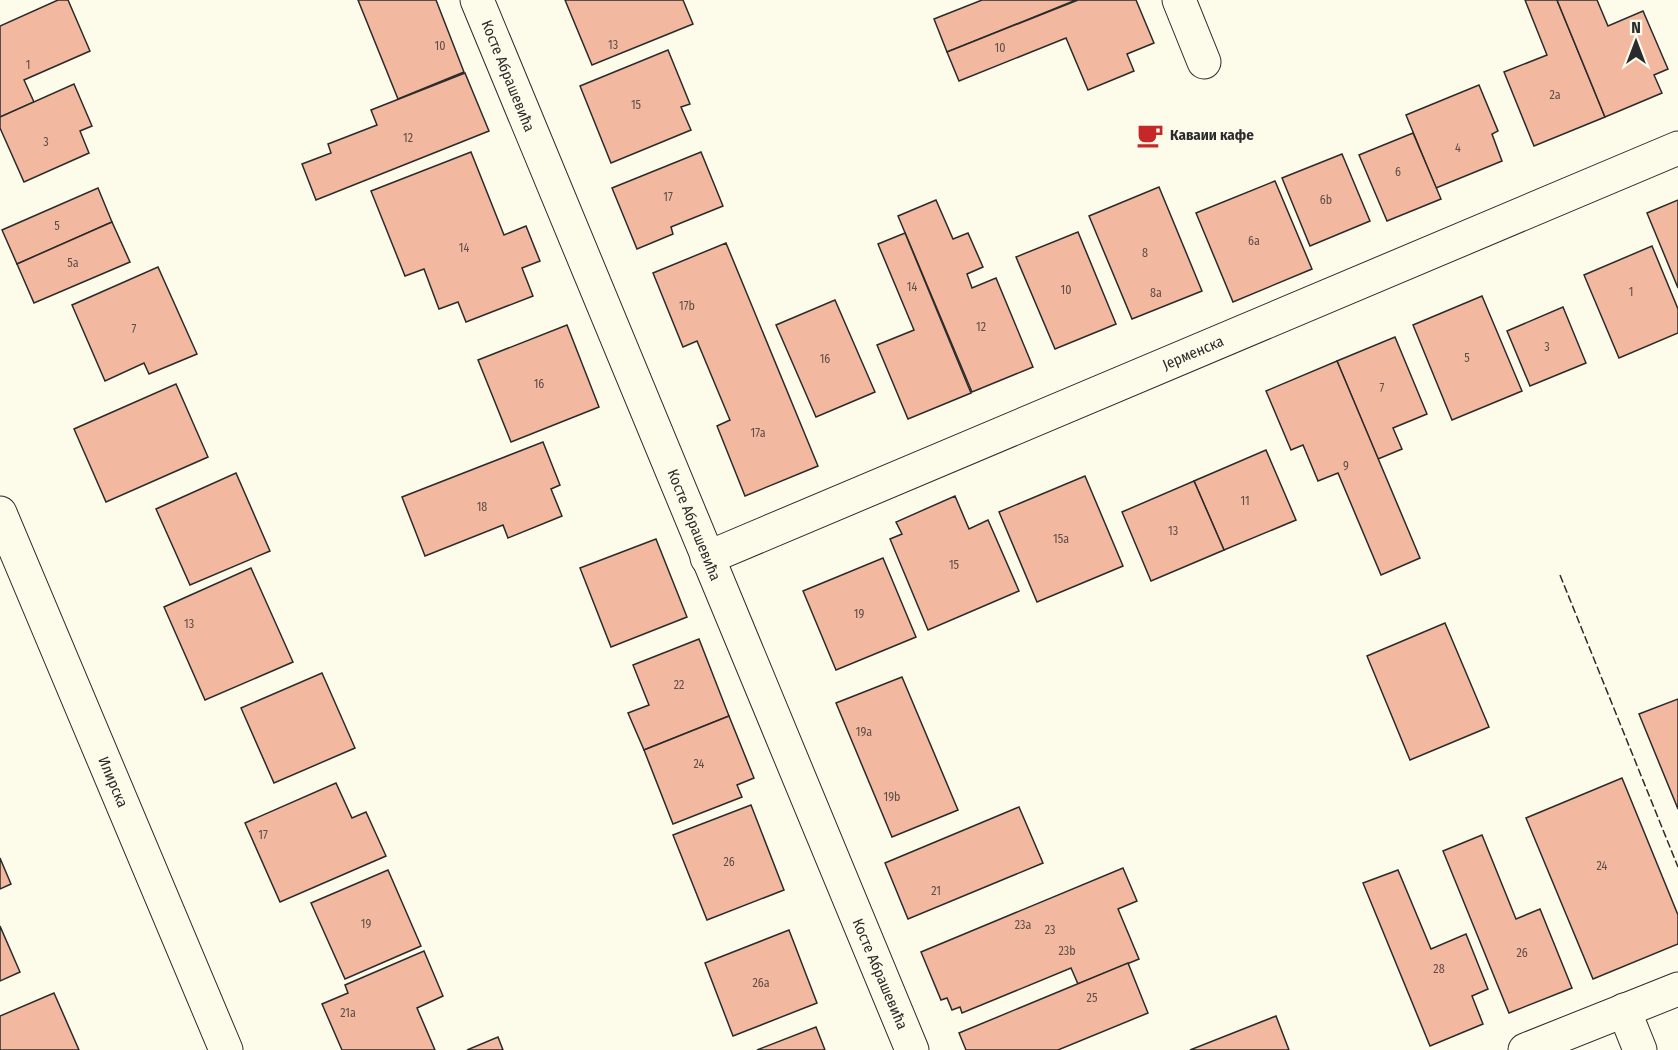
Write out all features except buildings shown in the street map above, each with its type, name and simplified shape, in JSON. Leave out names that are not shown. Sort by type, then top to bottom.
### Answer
[{"type":"street","name":"Косте Абрашевића","points":[[477,0],[912,1050]]},
{"type":"street","points":[[1179,0],[1204,62]]},
{"type":"street","name":"Јерменска","points":[[707,558],[1678,148]]},
{"type":"street","name":"Илирска","points":[[0,513],[226,1050]]},
{"type":"street","points":[[1525,1050],[1678,989]]},
{"type":"street","points":[[1624,1010],[1640,1050]]},
{"type":"fence","points":[[1560,575],[1678,867]]},
{"type":"place","name":"Каваии кафе","points":[[1150,135]]}]
